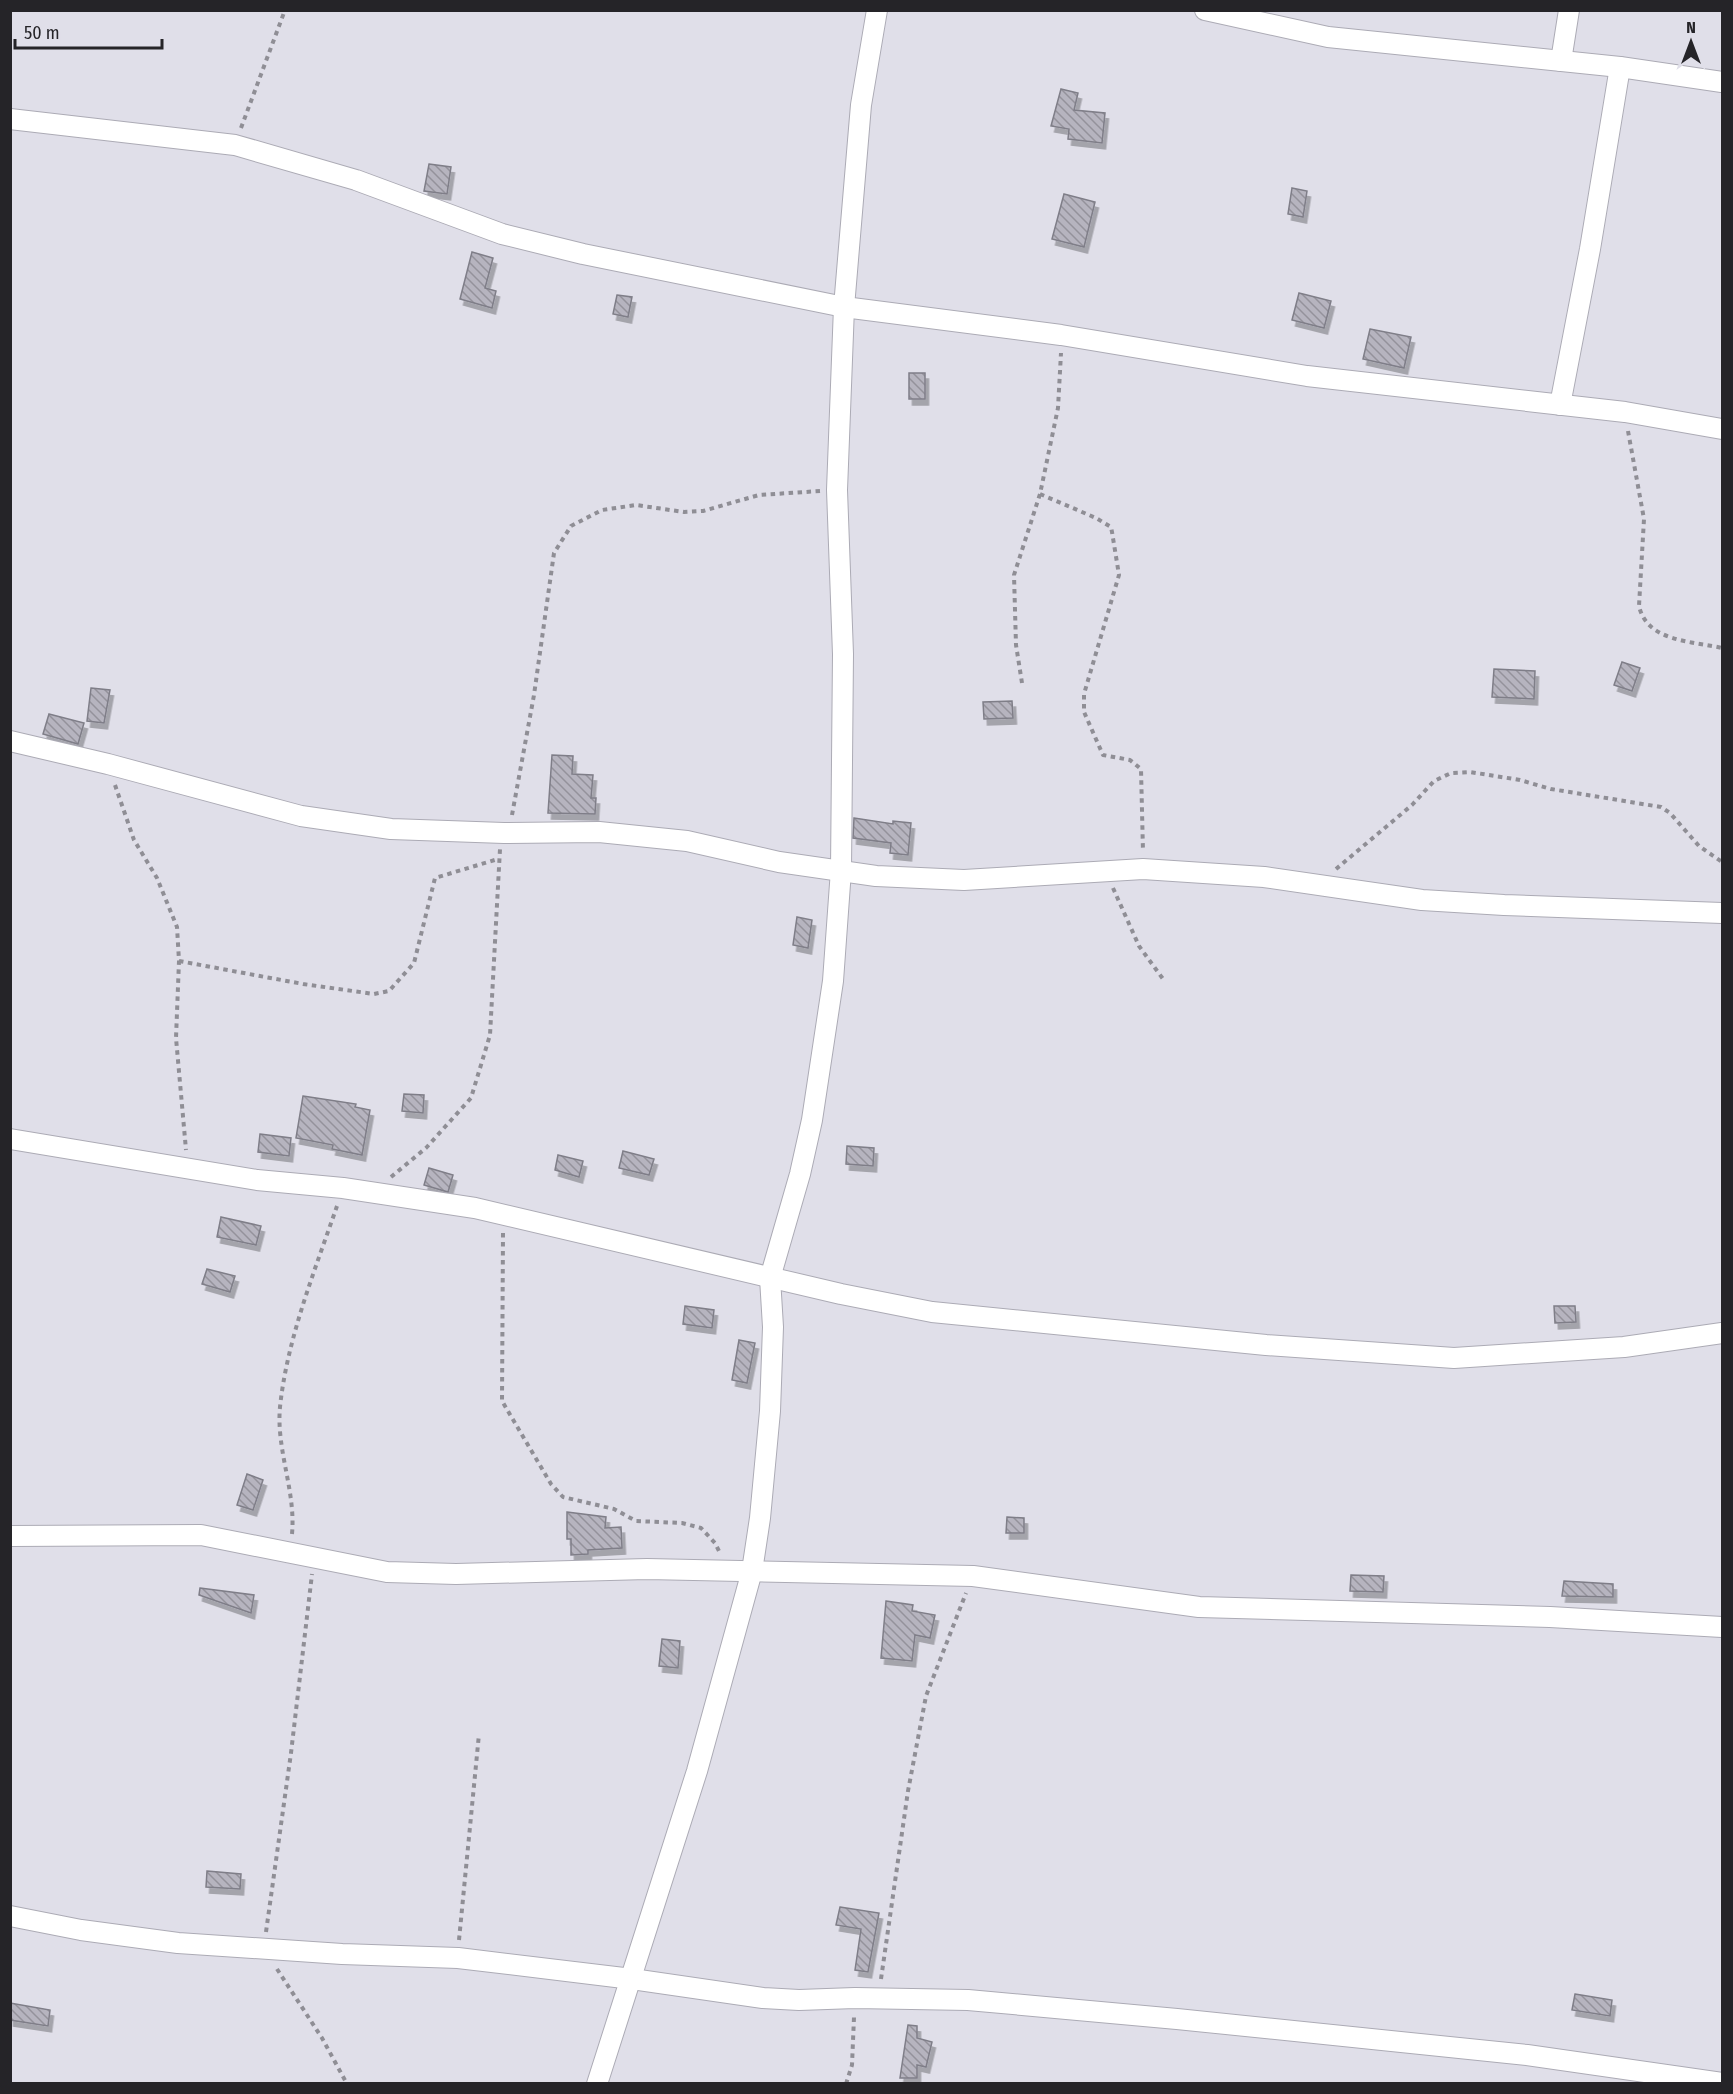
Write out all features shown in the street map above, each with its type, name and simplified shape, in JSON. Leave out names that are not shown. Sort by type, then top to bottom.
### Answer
[{"type":"street","points":[[597,2084],[697,1771],[752,1571],[760,1518],[770,1411],[773,1327],[771,1278],[800,1174],[819,1079],[833,981],[841,870],[843,654],[837,490],[844,307],[861,105],[877,10]]},
{"type":"street","points":[[1205,10],[1328,37],[1620,67],[1722,82]]},
{"type":"street","points":[[1561,62],[1569,10]]},
{"type":"street","points":[[1560,405],[1590,249],[1620,67]]},
{"type":"street","points":[[10,119],[235,145],[356,180],[501,234],[584,254],[844,307],[1061,335],[1307,376],[1625,412],[1722,429]]},
{"type":"street","points":[[10,741],[108,764],[301,816],[391,829],[504,833],[599,832],[687,841],[779,862],[876,876],[964,880],[1143,869],[1319,883],[1422,900],[1722,913]]},
{"type":"street","points":[[10,1138],[257,1180],[344,1188],[369,1194],[504,1214],[771,1278],[932,1312],[1266,1345],[1454,1358],[1613,1348],[1722,1333]]},
{"type":"street","points":[[10,1536],[201,1535],[291,1551],[387,1572],[444,1574],[728,1570],[973,1576],[1199,1607],[1562,1617],[1722,1628]]},
{"type":"street","points":[[10,1916],[81,1930],[156,1940],[264,1949],[458,1958],[632,1979],[763,1998],[968,2000],[1177,2019],[1527,2055],[1722,2083]]},
{"type":"path","points":[[235,145],[285,10]]},
{"type":"path","points":[[1022,683],[1016,645],[1014,575],[1040,494],[1058,408],[1061,335]]},
{"type":"path","points":[[1625,412],[1644,519],[1639,606],[1641,618],[1655,633],[1722,648]]},
{"type":"path","points":[[369,1194],[426,1148],[471,1098],[490,1035],[498,859],[504,833],[510,826],[513,797],[534,695],[554,553],[571,526],[602,510],[636,505],[684,512],[704,511],[759,495],[837,490]]},
{"type":"path","points":[[1040,494],[1096,518],[1111,527],[1119,575],[1084,694],[1084,712],[1103,754],[1130,760],[1141,769],[1143,869]]},
{"type":"path","points":[[108,764],[134,840],[158,878],[177,927],[179,961],[176,1038],[188,1167]]},
{"type":"path","points":[[1319,883],[1412,805],[1434,781],[1451,773],[1470,772],[1520,780],[1551,789],[1661,807],[1670,813],[1699,846],[1722,862]]},
{"type":"path","points":[[179,961],[315,986],[374,994],[389,991],[414,963],[435,878],[498,859]]},
{"type":"path","points":[[1105,871],[1139,946],[1163,979]]},
{"type":"path","points":[[291,1551],[294,1516],[281,1436],[280,1407],[298,1320],[344,1188]]},
{"type":"path","points":[[504,1214],[502,1401],[551,1484],[563,1497],[614,1509],[636,1521],[682,1523],[701,1528],[715,1543],[728,1570]]},
{"type":"path","points":[[313,1556],[291,1752],[264,1949],[322,2038],[347,2084]]},
{"type":"path","points":[[878,1998],[908,1791],[926,1696],[944,1645],[973,1576]]},
{"type":"path","points":[[458,1958],[479,1734]]},
{"type":"path","points":[[846,2084],[852,2065],[855,1998]]},
{"type":"building","points":[[1061,89],[1078,93],[1074,110],[1105,113],[1102,143],[1068,139],[1069,129],[1051,126]]},
{"type":"building","points":[[429,164],[451,167],[447,194],[424,191]]},
{"type":"building","points":[[1292,188],[1307,191],[1303,217],[1288,214]]},
{"type":"building","points":[[1064,194],[1095,202],[1084,247],[1052,239]]},
{"type":"building","points":[[472,252],[493,258],[485,288],[496,291],[492,308],[460,299]]},
{"type":"building","points":[[1299,293],[1331,301],[1324,328],[1292,320]]},
{"type":"building","points":[[617,295],[632,297],[628,317],[613,314]]},
{"type":"building","points":[[1370,329],[1411,337],[1404,368],[1363,359]]},
{"type":"building","points":[[909,373],[925,373],[925,399],[909,399]]},
{"type":"building","points":[[1622,662],[1640,668],[1632,691],[1614,685]]},
{"type":"building","points":[[1494,669],[1535,671],[1534,699],[1492,697]]},
{"type":"building","points":[[91,688],[110,690],[104,723],[87,721]]},
{"type":"building","points":[[1012,701],[1013,718],[984,719],[983,702]]},
{"type":"building","points":[[49,714],[84,723],[78,744],[43,734]]},
{"type":"building","points":[[552,755],[573,756],[572,774],[593,775],[591,798],[596,798],[595,814],[548,813]]},
{"type":"building","points":[[854,818],[893,824],[893,821],[911,823],[908,855],[890,853],[891,843],[853,838]]},
{"type":"building","points":[[797,917],[812,920],[808,948],[793,945]]},
{"type":"building","points":[[404,1094],[424,1095],[423,1113],[402,1111]]},
{"type":"building","points":[[303,1096],[356,1104],[355,1107],[370,1110],[362,1155],[332,1149],[333,1145],[296,1138]]},
{"type":"building","points":[[260,1134],[291,1138],[289,1156],[258,1152]]},
{"type":"building","points":[[847,1146],[874,1148],[873,1166],[846,1164]]},
{"type":"building","points":[[623,1151],[654,1159],[649,1175],[619,1168]]},
{"type":"building","points":[[558,1155],[583,1161],[579,1177],[555,1170]]},
{"type":"building","points":[[429,1168],[453,1175],[448,1192],[424,1185]]},
{"type":"building","points":[[221,1217],[261,1226],[256,1245],[217,1237]]},
{"type":"building","points":[[207,1269],[235,1276],[230,1292],[202,1284]]},
{"type":"building","points":[[685,1306],[714,1310],[712,1328],[683,1324]]},
{"type":"building","points":[[1554,1306],[1575,1306],[1576,1322],[1555,1323]]},
{"type":"building","points":[[739,1340],[755,1343],[747,1383],[732,1380]]},
{"type":"building","points":[[247,1474],[263,1480],[253,1510],[237,1505]]},
{"type":"building","points":[[567,1512],[606,1517],[605,1528],[621,1527],[622,1548],[588,1550],[588,1554],[571,1555],[571,1539],[567,1539]]},
{"type":"building","points":[[1007,1517],[1024,1518],[1024,1533],[1006,1533]]},
{"type":"building","points":[[1351,1575],[1384,1576],[1383,1592],[1350,1591]]},
{"type":"building","points":[[1564,1581],[1613,1584],[1613,1597],[1562,1596]]},
{"type":"building","points":[[200,1588],[254,1595],[251,1613],[199,1595]]},
{"type":"building","points":[[886,1601],[913,1605],[912,1611],[935,1615],[930,1638],[915,1635],[912,1661],[881,1658]]},
{"type":"building","points":[[662,1639],[680,1641],[678,1668],[659,1666]]},
{"type":"building","points":[[207,1871],[241,1874],[240,1889],[206,1887]]},
{"type":"building","points":[[840,1907],[879,1913],[868,1972],[855,1970],[861,1929],[836,1925]]},
{"type":"building","points":[[1575,1994],[1612,2000],[1610,2016],[1572,2010]]},
{"type":"building","points":[[10,2003],[50,2010],[48,2026],[10,2020]]},
{"type":"building","points":[[908,2025],[917,2026],[917,2038],[932,2042],[926,2067],[917,2065],[917,2078],[900,2078]]}]
